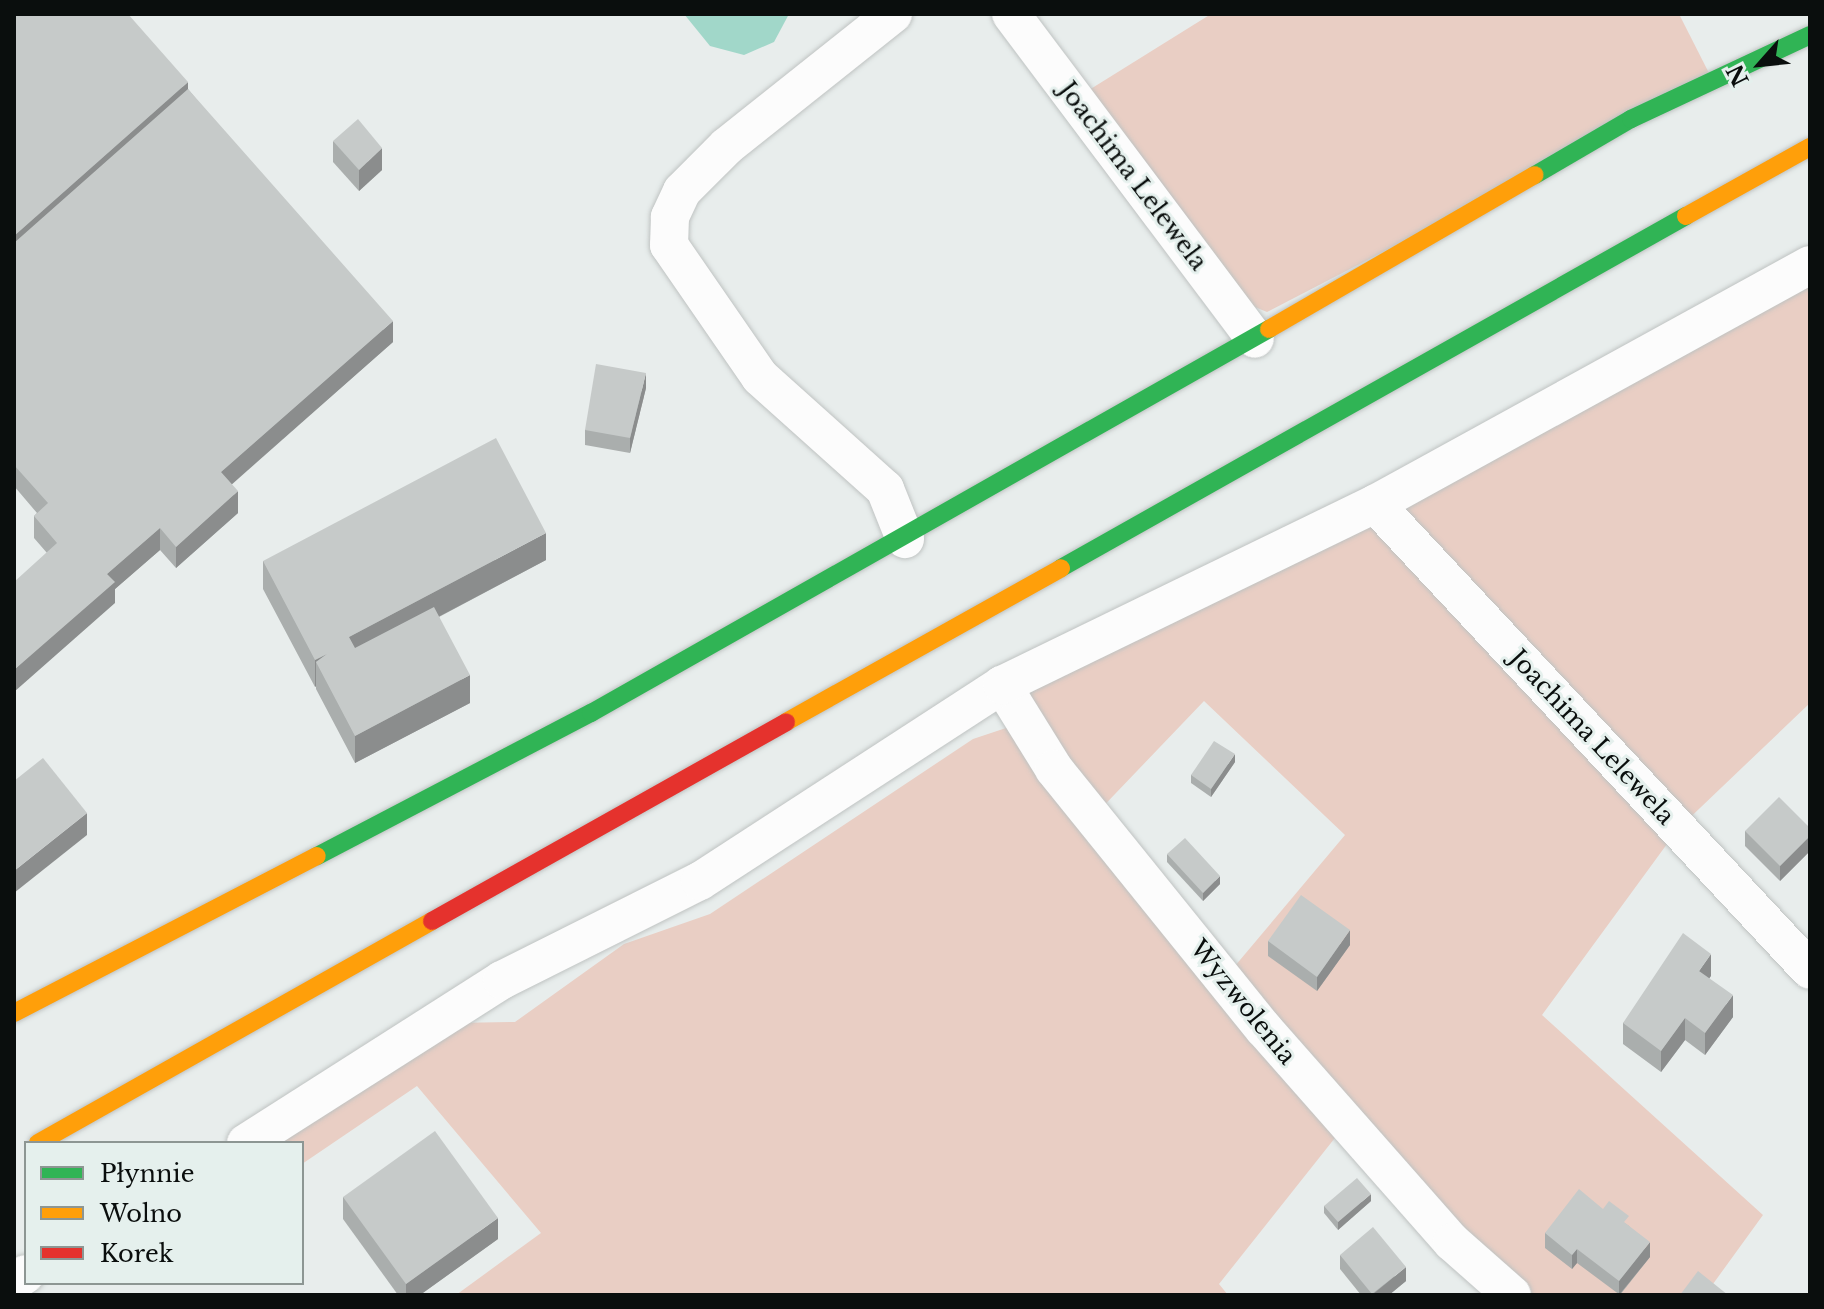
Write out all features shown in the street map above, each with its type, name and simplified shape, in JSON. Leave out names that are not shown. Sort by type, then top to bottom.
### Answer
[{"type":"main road","points":[[14,1013],[591,713],[905,539],[1631,119],[1810,35]]},
{"type":"main road","points":[[42,1141],[1810,147]]},
{"type":"street","points":[[893,14],[726,147],[682,191],[670,217],[669,245],[760,377],[885,489],[905,539]]},
{"type":"street","name":"Joachima Lelewela","points":[[1011,14],[1255,339]]},
{"type":"street","points":[[249,1141],[502,980],[700,881],[1002,685],[1375,504],[1810,265]]},
{"type":"street","name":"Joachima Lelewela","points":[[1375,504],[1810,970]]},
{"type":"street","name":"Wyzwolenia","points":[[1002,685],[1054,769],[1264,1029],[1452,1242],[1512,1295]]},
{"type":"shaded area","points":[[684,14],[789,14],[774,42],[744,55],[710,46]]},
{"type":"shaded area","points":[[1211,14],[1679,14],[1713,81],[1267,312],[1250,305],[1089,90]]},
{"type":"shaded area","points":[[1810,265],[1810,703],[1678,829],[1542,1015],[1763,1215],[1705,1295],[1512,1295],[1346,1124],[1219,1284],[1228,1295],[456,1295],[541,1233],[417,1086],[304,1163],[304,1141],[268,1141],[453,1023],[515,1022],[624,944],[710,914],[973,739],[1012,726],[1002,685]],"holes":[[[1204,701],[1345,835],[1224,979],[1093,817]]]},
{"type":"building","points":[[14,14],[128,14],[188,82],[14,236]]},
{"type":"building","points":[[188,89],[393,321],[221,472],[238,491],[176,547],[160,528],[107,574],[115,582],[14,670],[14,582],[57,543],[34,516],[48,503],[14,465],[14,243]]},
{"type":"building","points":[[358,119],[382,148],[359,170],[333,141]]},
{"type":"building","points":[[596,364],[646,373],[630,438],[585,430]]},
{"type":"building","points":[[496,438],[546,533],[349,637],[355,648],[434,607],[470,675],[355,736],[316,662],[327,654],[315,660],[263,561]]},
{"type":"building","points":[[1214,741],[1235,754],[1211,789],[1191,775]]},
{"type":"building","points":[[43,758],[87,813],[14,871],[14,781]]},
{"type":"building","points":[[1779,797],[1810,828],[1810,836],[1780,866],[1745,831]]},
{"type":"building","points":[[1185,838],[1220,876],[1203,893],[1167,854]]},
{"type":"building","points":[[1301,895],[1350,930],[1317,977],[1268,941]]},
{"type":"building","points":[[1683,933],[1711,954],[1699,971],[1733,995],[1705,1033],[1685,1018],[1661,1051],[1623,1023]]},
{"type":"building","points":[[435,1131],[498,1218],[406,1284],[343,1197]]},
{"type":"building","points":[[1357,1178],[1371,1194],[1338,1222],[1324,1206]]},
{"type":"building","points":[[1579,1189],[1603,1209],[1609,1201],[1629,1216],[1624,1222],[1650,1242],[1619,1281],[1577,1249],[1572,1255],[1545,1233]]},
{"type":"building","points":[[1373,1227],[1406,1267],[1372,1294],[1340,1255]]},
{"type":"building","points":[[1698,1271],[1728,1295],[1680,1295]]},
{"type":"traffic: fast","points":[[1535,175],[1631,119],[1810,35]]},
{"type":"traffic: fast","points":[[1061,568],[1686,216]]},
{"type":"traffic: fast","points":[[317,856],[591,713],[1269,329]]},
{"type":"traffic: slow","points":[[1686,216],[1810,147]]},
{"type":"traffic: slow","points":[[1269,329],[1535,175]]},
{"type":"traffic: slow","points":[[786,722],[1061,568]]},
{"type":"traffic: slow","points":[[14,1013],[317,856]]},
{"type":"traffic: slow","points":[[42,1141],[432,921]]},
{"type":"traffic: jam","points":[[432,921],[786,722]]}]
